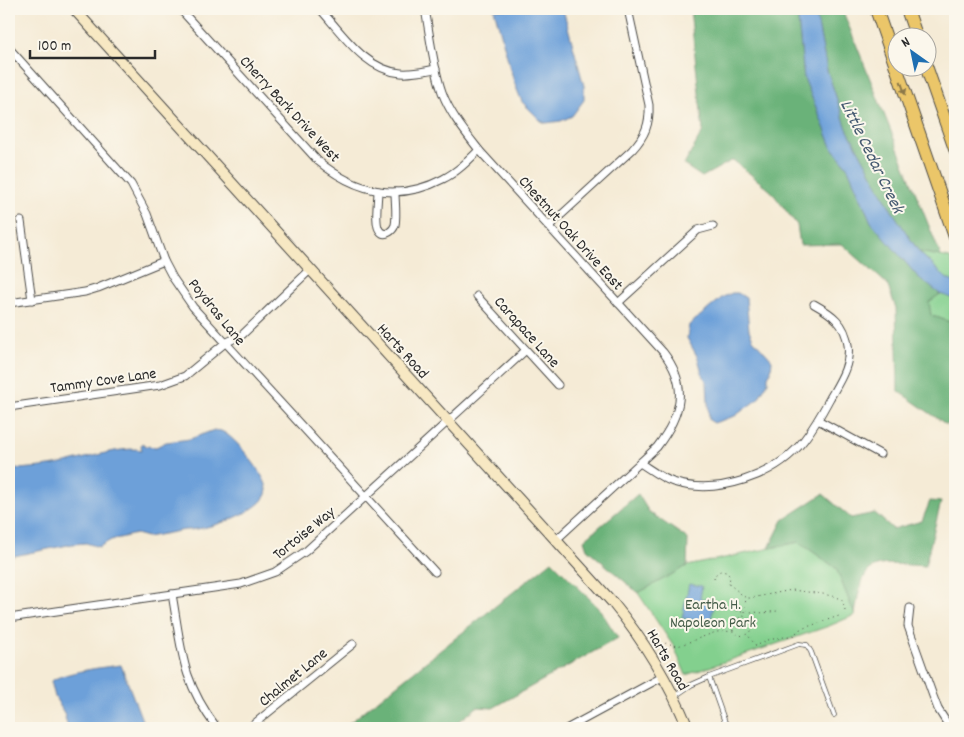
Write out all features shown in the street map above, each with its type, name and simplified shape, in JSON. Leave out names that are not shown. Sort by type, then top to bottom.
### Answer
[{"type":"highway","points":[[876,9],[955,237]]},
{"type":"highway","points":[[907,9],[913,28]]},
{"type":"highway","points":[[930,78],[955,149]]},
{"type":"street","name":"Harts Road","points":[[74,9],[622,614],[664,676],[688,728]]},
{"type":"street","name":"Cherry Bark Drive West","points":[[180,9],[318,161],[341,178],[378,192],[413,191],[444,178],[457,170],[479,150]]},
{"type":"street","points":[[320,9],[362,56],[377,66],[399,73],[412,74],[436,69]]},
{"type":"street","name":"Chestnut Oak Drive East","points":[[425,9],[442,93],[461,128],[671,362],[680,386],[679,402],[667,434],[640,463],[556,540]]},
{"type":"street","points":[[548,227],[632,150],[642,140],[647,129],[650,118],[649,104],[628,9]]},
{"type":"street","name":"Poydras Lane","points":[[9,48],[131,184],[147,214],[164,260],[173,278],[193,307],[435,572]]},
{"type":"street","points":[[378,192],[377,225],[379,231],[383,234],[388,233],[395,225],[395,192]]},
{"type":"street","points":[[21,221],[32,300]]},
{"type":"street","points":[[618,303],[698,230],[713,226]]},
{"type":"street","points":[[9,303],[91,290],[164,260]]},
{"type":"street","name":"Tammy Cove Lane","points":[[9,406],[160,386],[172,382],[190,373],[225,343],[242,335],[311,269]]},
{"type":"street","name":"Carapace Lane","points":[[477,296],[558,385]]},
{"type":"street","points":[[640,463],[662,478],[676,483],[708,486],[742,480],[758,474],[789,455],[803,441],[818,420],[844,372],[848,360],[849,346],[846,333],[830,313],[814,304]]},
{"type":"street","name":"Tortoise Way","points":[[9,618],[241,584],[275,572],[306,551],[526,350]]},
{"type":"street","points":[[818,420],[880,454]]},
{"type":"street","points":[[172,594],[185,669],[192,689],[217,728]]},
{"type":"street","points":[[910,608],[908,626],[938,709],[950,728]]},
{"type":"street","name":"Chalmet Lane","points":[[250,728],[353,644]]},
{"type":"street","points":[[568,728],[664,676]]},
{"type":"lane","points":[[674,697],[691,685],[709,677],[799,644],[807,645],[812,652],[834,715]]},
{"type":"lane","points":[[709,677],[726,728]]},
{"type":"path","points":[[714,579],[715,575],[720,571],[726,572],[730,576],[729,584],[746,598],[760,598],[792,590],[836,597],[843,601],[845,610],[839,616],[798,630],[795,636],[768,640],[756,646],[747,634]]},
{"type":"path","points":[[744,616],[746,598]]},
{"type":"path","points":[[731,610],[764,613],[776,612]]},
{"type":"path","points":[[744,616],[751,621],[752,630],[743,636],[737,635],[733,631],[732,626],[734,621],[744,616]]},
{"type":"path","points":[[727,636],[729,631]]},
{"type":"path","points":[[656,649],[666,643],[678,646],[716,632],[733,631]]},
{"type":"green space","points":[[690,9],[797,9],[804,78],[833,149],[847,166],[871,222],[918,277],[940,294],[929,302],[931,315],[955,324],[955,417],[947,425],[898,391],[896,308],[887,284],[842,244],[800,245],[797,225],[771,191],[733,160],[702,177],[684,165],[703,131]]},
{"type":"green space","points":[[815,9],[842,9],[941,256],[919,252],[892,211],[847,129],[827,70]]},
{"type":"green space","points":[[919,252],[950,258],[955,272],[955,283],[946,278]]},
{"type":"green space","points":[[940,294],[955,299],[955,324],[931,315],[928,302]]},
{"type":"green space","points":[[638,494],[649,512],[688,539],[687,566],[638,593],[587,549],[584,540]]},
{"type":"green space","points":[[823,494],[851,518],[875,513],[893,529],[922,521],[930,501],[941,502],[925,566],[893,564],[873,568],[867,573],[862,582],[855,615],[836,568],[799,542],[769,548],[783,520]]},
{"type":"green space","name":"Eartha H. Napoleon Park","points":[[799,542],[836,568],[855,615],[829,626],[686,675],[674,647],[638,593],[687,566]]},
{"type":"green space","points":[[552,561],[599,608],[618,638],[493,708],[477,707],[451,728],[343,728]]},
{"type":"water","points":[[494,9],[563,9],[584,86],[584,100],[572,116],[561,121],[546,123],[541,121],[522,102],[514,82]]},
{"type":"water","points":[[797,9],[815,9],[827,70],[847,129],[892,211],[919,252],[946,278],[955,283],[955,299],[940,294],[918,277],[871,222],[847,166],[833,149],[804,78]]},
{"type":"water","points":[[732,293],[738,293],[746,298],[749,330],[753,339],[772,360],[771,371],[768,376],[768,382],[758,399],[735,416],[714,423],[709,420],[707,383],[698,358],[687,338],[689,325],[723,297]]},
{"type":"water","points":[[214,430],[227,434],[242,448],[266,484],[267,490],[264,498],[246,513],[219,524],[147,537],[136,534],[111,540],[99,547],[86,543],[73,544],[9,557],[9,470],[44,467],[123,450],[142,450],[142,443],[146,446],[156,447],[166,442],[190,439]]},
{"type":"water","points":[[689,584],[702,586],[700,599],[715,602],[710,623],[682,618]]},
{"type":"water","points":[[121,665],[145,728],[68,728],[64,713],[55,697],[51,681],[75,673]]},
{"type":"water label","name":"Little Cedar Creek","points":[[873,156]]}]
